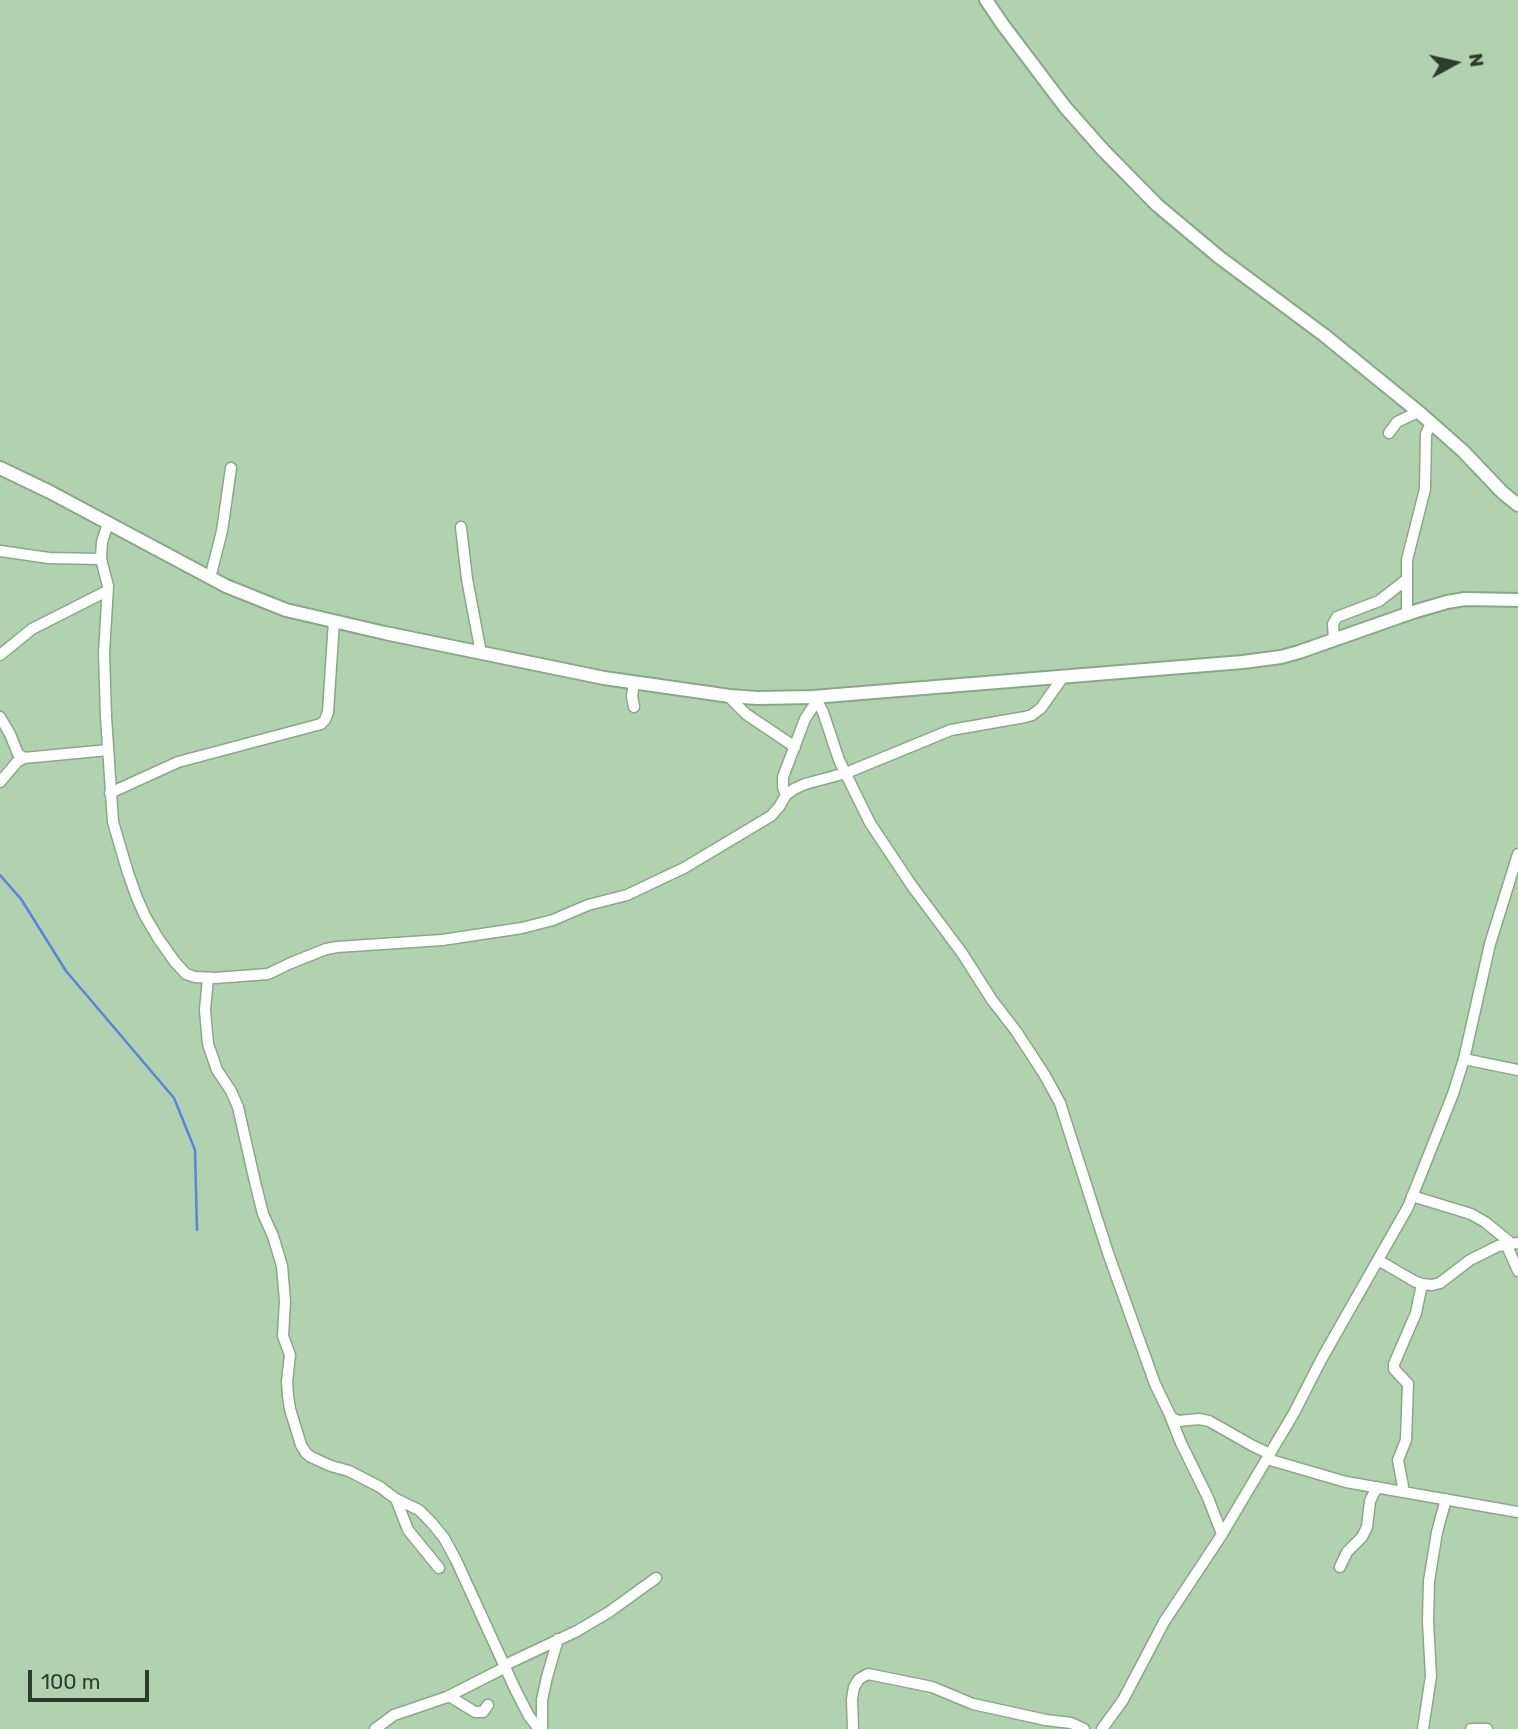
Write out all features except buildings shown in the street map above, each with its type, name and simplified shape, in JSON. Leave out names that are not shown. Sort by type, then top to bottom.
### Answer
[{"type":"street","points":[[986,0],[1065,107],[1157,205],[1219,257],[1324,335],[1418,412],[1518,505]]},
{"type":"street","points":[[1390,433],[1397,422],[1418,412]]},
{"type":"street","points":[[1407,614],[1408,560],[1425,489],[1424,452],[1431,423]]},
{"type":"street","points":[[0,468],[226,586],[286,610],[604,678],[728,696],[817,699],[1281,657],[1407,614],[1465,599],[1518,600]]},
{"type":"street","points":[[210,578],[222,531],[231,468]]},
{"type":"street","points":[[108,523],[102,542],[101,559],[107,592],[104,653],[113,822],[145,916],[175,962],[186,974],[195,977],[268,974],[326,949],[337,947],[442,940],[522,928],[546,922],[588,905],[627,895],[684,869],[771,816],[786,795],[794,789],[846,773],[951,730],[1032,715],[1041,708],[1063,677]]},
{"type":"street","points":[[461,527],[467,579],[481,653]]},
{"type":"street","points":[[0,551],[49,558],[101,559]]},
{"type":"street","points":[[1334,639],[1337,617],[1379,601],[1406,580]]},
{"type":"street","points":[[0,655],[32,629],[107,592]]},
{"type":"street","points":[[110,793],[178,762],[325,720],[328,712],[334,621]]},
{"type":"street","points":[[634,682],[634,707]]},
{"type":"street","points":[[728,696],[746,714],[795,747]]},
{"type":"street","points":[[786,795],[783,778],[805,719],[817,699]]},
{"type":"street","points":[[817,699],[839,760],[870,823],[1016,1031],[1060,1103],[1108,1253],[1155,1384],[1222,1534]]},
{"type":"street","points":[[0,717],[18,754],[24,758]]},
{"type":"street","points":[[0,782],[17,762],[24,758],[108,750]]},
{"type":"street","points":[[1102,1729],[1123,1700],[1164,1622],[1222,1534],[1294,1413],[1412,1196],[1453,1094],[1464,1059],[1490,944],[1518,854]]},
{"type":"street","points":[[208,978],[205,1010],[208,1044],[217,1070],[239,1107],[255,1182],[282,1266],[285,1301],[283,1336],[290,1355],[288,1396],[301,1445],[312,1457],[349,1471],[380,1487],[396,1499],[419,1510],[431,1522],[456,1560],[529,1716],[540,1729]]},
{"type":"street","points":[[1464,1059],[1518,1070]]},
{"type":"street","points":[[1412,1196],[1471,1214],[1485,1222],[1512,1244],[1518,1272]]},
{"type":"street","points":[[1378,1260],[1422,1284],[1432,1285],[1440,1283],[1470,1260],[1498,1246],[1512,1244]]},
{"type":"street","points":[[1404,1492],[1398,1460],[1406,1436],[1408,1384],[1394,1369],[1394,1364],[1415,1316],[1422,1284]]},
{"type":"street","points":[[1171,1417],[1178,1421],[1209,1421],[1268,1456],[1346,1482],[1518,1512]]},
{"type":"street","points":[[1340,1567],[1346,1552],[1362,1537],[1367,1527],[1370,1501],[1377,1487]]},
{"type":"street","points":[[396,1499],[408,1530],[439,1568]]},
{"type":"street","points":[[1423,1729],[1431,1676],[1429,1581],[1437,1532],[1446,1499]]},
{"type":"street","points":[[375,1729],[394,1715],[424,1707],[449,1696],[577,1631],[610,1612],[656,1578]]},
{"type":"street","points":[[540,1729],[542,1700],[558,1639]]},
{"type":"street","points":[[853,1729],[854,1687],[859,1679],[869,1674],[932,1687],[973,1704],[1071,1723],[1084,1729]]},
{"type":"street","points":[[449,1696],[475,1712],[481,1713],[488,1705]]},
{"type":"street","points":[[1471,1729],[1487,1729]]},
{"type":"waterway","points":[[0,875],[21,899],[66,971],[174,1098],[195,1150],[197,1230]]}]
